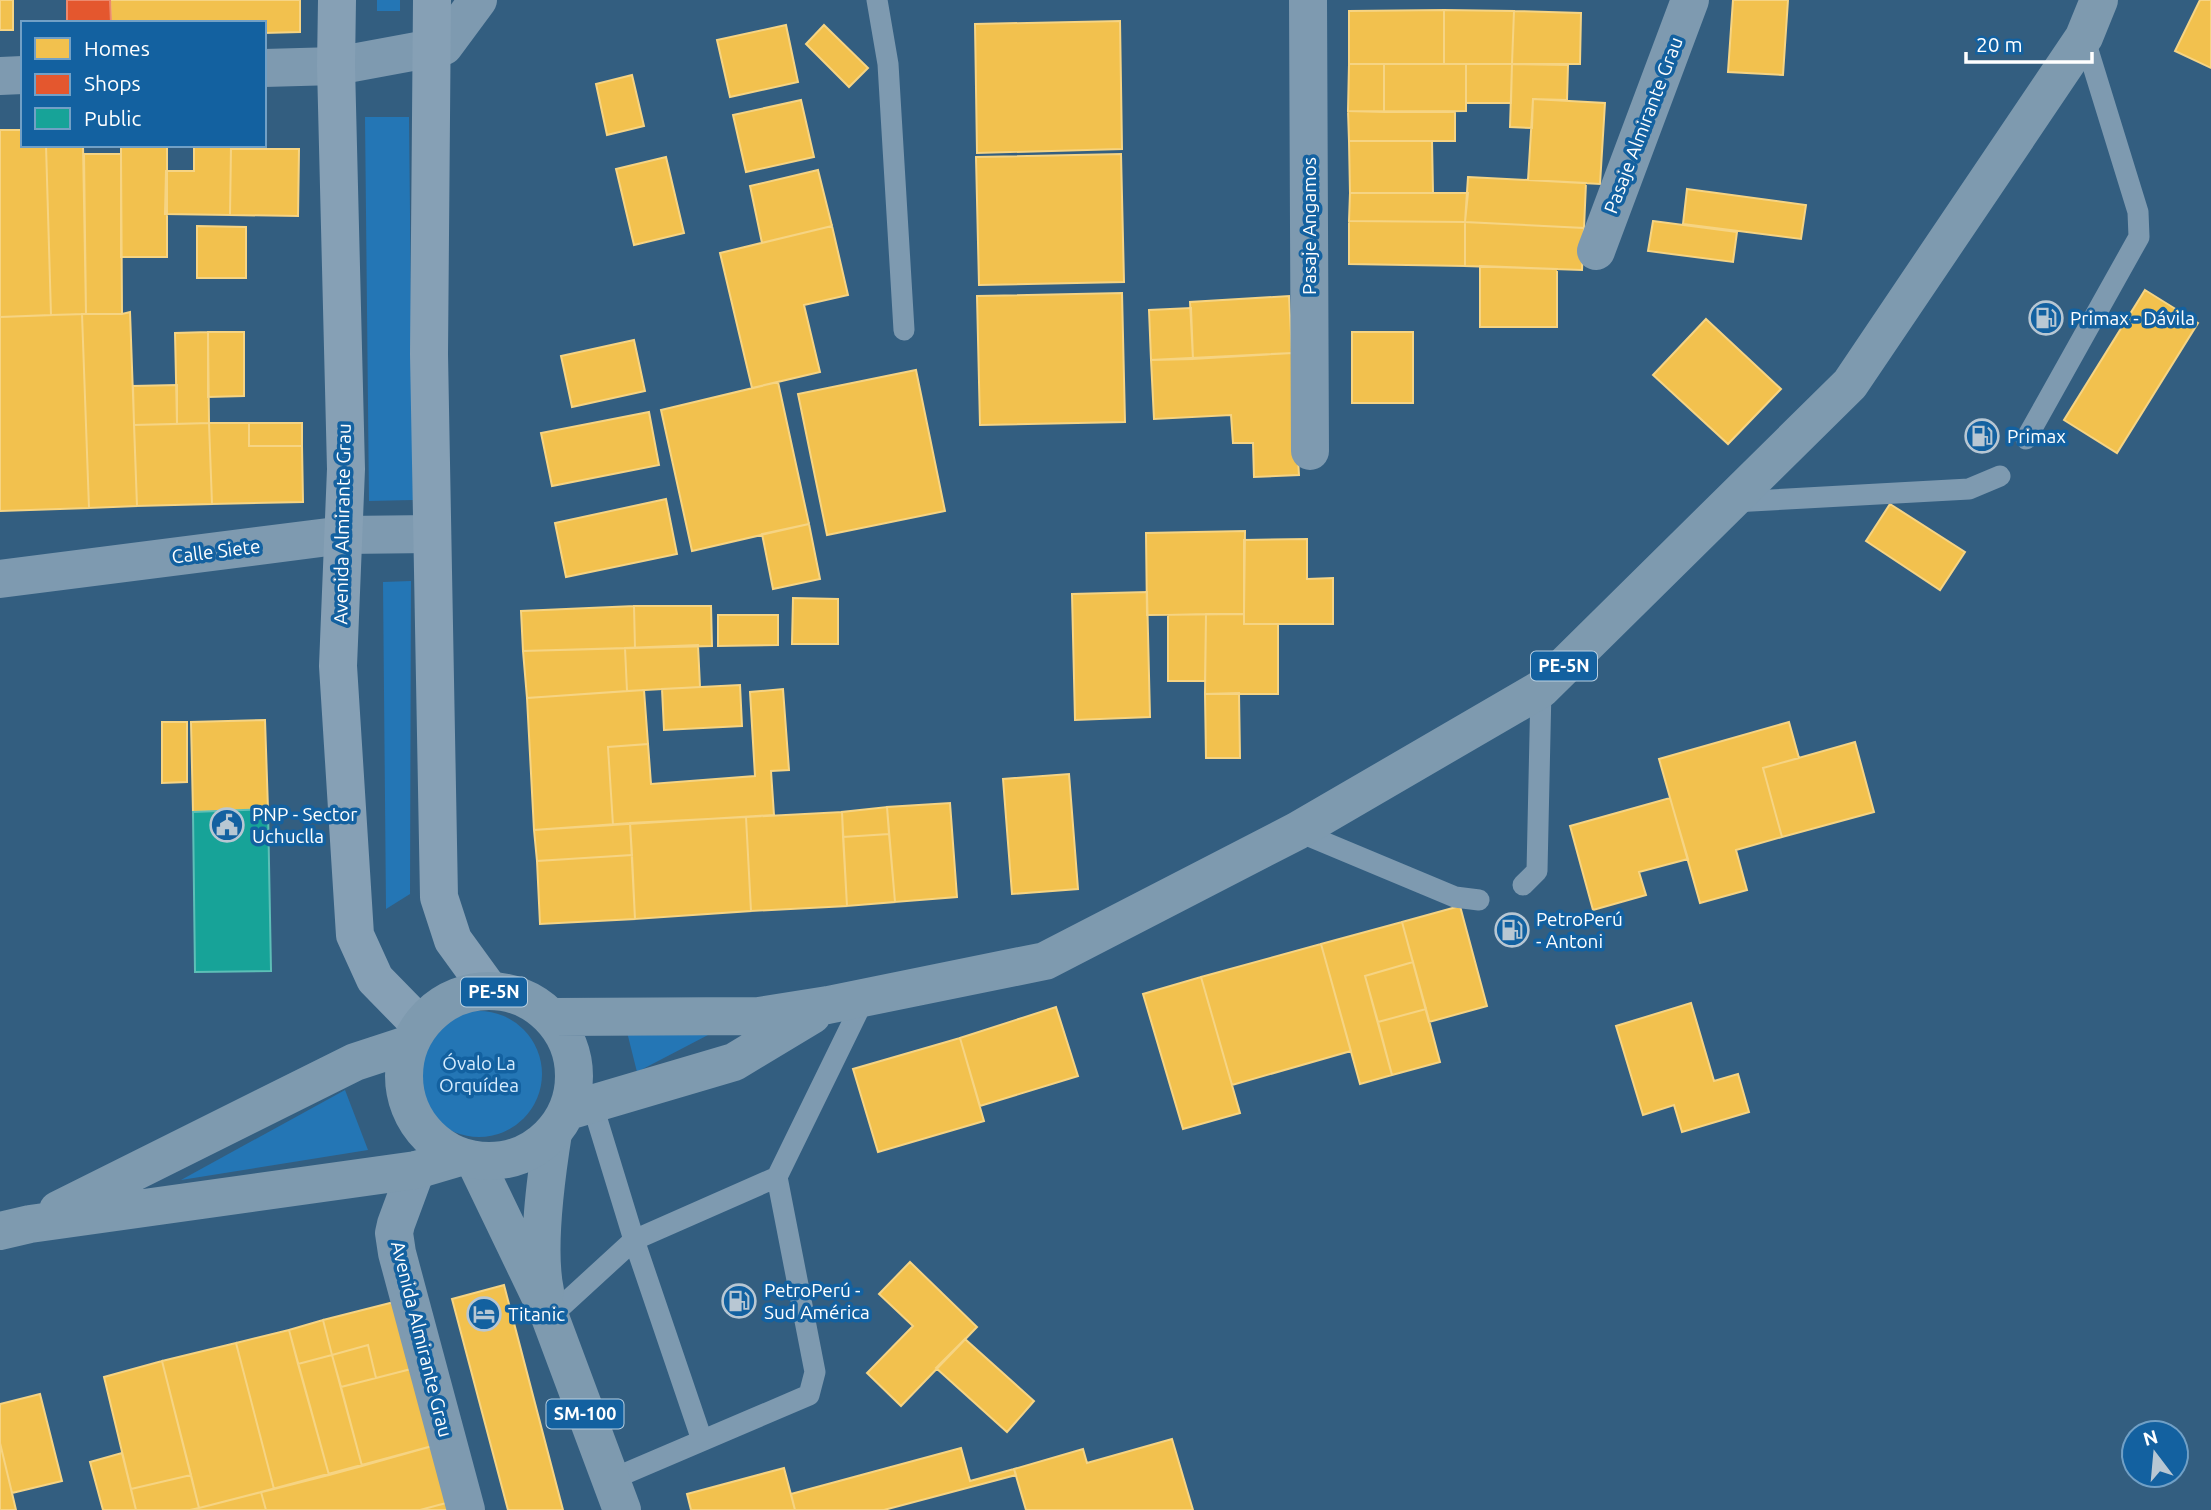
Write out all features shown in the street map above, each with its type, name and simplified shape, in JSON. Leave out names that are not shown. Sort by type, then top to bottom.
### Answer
[{"type":"main road","name":"Avenida Almirante Grau","points":[[337,0],[336,66],[346,468],[338,666],[355,935],[374,979],[415,1035]]},
{"type":"main road","points":[[432,0],[429,354],[439,897],[453,940],[491,991]]},
{"type":"main road","name":"PE-5N","points":[[552,1017],[759,1016],[1045,961],[1297,831],[1541,689],[1850,384],[2084,37],[2099,0]]},
{"type":"main road","name":"PE-5N","points":[[15,1228],[415,1035],[440,1006],[464,995],[491,991],[524,998],[552,1017],[569,1045],[575,1078],[571,1116]]},
{"type":"main road","name":"PE-5N","points":[[15,1228],[416,1170],[468,1159],[507,1160],[533,1150],[571,1116],[734,1062],[847,1001]]},
{"type":"main road","points":[[415,1035],[403,1071],[406,1098],[417,1124],[436,1144],[468,1159]]},
{"type":"main road","name":"SM-100","points":[[550,1317],[542,1278],[547,1170],[571,1116]]},
{"type":"main road","name":"SM-100","points":[[468,1159],[550,1317],[616,1495]]},
{"type":"street","points":[[266,68],[336,66],[444,46],[478,0]]},
{"type":"street","name":"Pasaje Angamos","points":[[1308,0],[1310,451]]},
{"type":"street","name":"Pasaje Almirante Grau","points":[[1596,251],[1690,0]]},
{"type":"street","points":[[0,76],[21,75]]},
{"type":"street","name":"Calle Siete","points":[[0,579],[344,535],[432,534]]},
{"type":"street","name":"Avenida Almirante Grau","points":[[416,1170],[394,1233],[397,1253],[466,1510]]},
{"type":"lane","points":[[877,0],[888,64],[904,330]]},
{"type":"lane","points":[[2026,439],[2139,237],[2138,212],[2084,37]]},
{"type":"lane","points":[[1731,502],[1969,489],[2000,476]]},
{"type":"lane","points":[[1523,886],[1537,871],[1541,689]]},
{"type":"lane","points":[[1297,831],[1455,897],[1479,900]]},
{"type":"lane","points":[[616,1495],[702,1440],[809,1395],[815,1372],[777,1177],[847,1001]]},
{"type":"lane","points":[[571,1116],[634,1241],[702,1440]]},
{"type":"lane","points":[[550,1317],[634,1241],[777,1177]]},
{"type":"green space","points":[[377,0],[400,0],[400,11],[377,11]]},
{"type":"green space","points":[[365,117],[409,117],[413,500],[369,501]]},
{"type":"green space","points":[[411,581],[410,894],[386,909],[383,582]]},
{"type":"green space","name":"Óvalo La Orquídea","points":[[479,1011],[503,1016],[524,1029],[537,1050],[542,1074],[537,1098],[524,1119],[503,1132],[479,1137],[455,1132],[434,1119],[421,1098],[416,1074],[421,1050],[434,1029],[455,1016]]},
{"type":"green space","points":[[625,1024],[708,1035],[637,1072]]},
{"type":"green space","points":[[345,1090],[368,1150],[181,1180]]},
{"type":"building: Homes","points":[[0,0],[13,0],[13,30],[0,30]]},
{"type":"building: Homes","points":[[110,0],[300,0],[300,32],[266,33],[266,21],[111,21]]},
{"type":"building: Homes","points":[[1733,0],[1788,0],[1783,75],[1728,72]]},
{"type":"building: Homes","points":[[2200,0],[2211,0],[2211,68],[2175,51]]},
{"type":"building: Homes","points":[[1444,10],[1514,11],[1512,64],[1444,64]]},
{"type":"building: Homes","points":[[1444,10],[1444,64],[1349,64],[1349,11]]},
{"type":"building: Homes","points":[[1514,11],[1581,13],[1580,64],[1512,64]]},
{"type":"building: Homes","points":[[1120,21],[1122,149],[977,153],[975,24]]},
{"type":"building: Homes","points":[[786,25],[798,82],[730,97],[717,40]]},
{"type":"building: Homes","points":[[824,25],[868,68],[849,87],[806,44]]},
{"type":"building: Homes","points":[[1349,64],[1384,64],[1384,112],[1348,111]]},
{"type":"building: Homes","points":[[1384,64],[1466,64],[1466,111],[1384,112]]},
{"type":"building: Homes","points":[[1466,64],[1512,64],[1511,103],[1466,103]]},
{"type":"building: Homes","points":[[1512,64],[1568,65],[1567,100],[1533,99],[1532,128],[1510,127]]},
{"type":"building: Homes","points":[[632,75],[644,126],[607,135],[596,84]]},
{"type":"building: Homes","points":[[1533,99],[1605,103],[1600,184],[1528,180]]},
{"type":"building: Homes","points":[[801,100],[814,157],[746,172],[733,115]]},
{"type":"building: Homes","points":[[1348,111],[1455,112],[1455,141],[1349,141]]},
{"type":"building: Homes","points":[[0,130],[21,130],[21,147],[46,147],[51,315],[0,317]]},
{"type":"building: Homes","points":[[1349,141],[1432,141],[1433,193],[1350,193]]},
{"type":"building: Homes","points":[[46,147],[83,147],[86,314],[51,315]]},
{"type":"building: Homes","points":[[121,147],[167,147],[167,257],[121,257]]},
{"type":"building: Homes","points":[[194,147],[231,147],[230,215],[165,214],[166,171],[194,171]]},
{"type":"building: Homes","points":[[231,149],[299,149],[298,216],[230,215]]},
{"type":"building: Homes","points":[[84,154],[121,154],[122,314],[86,314]]},
{"type":"building: Homes","points":[[1121,154],[1124,282],[979,285],[976,157]]},
{"type":"building: Homes","points":[[666,157],[684,233],[634,245],[616,169]]},
{"type":"building: Homes","points":[[818,170],[832,226],[762,243],[750,186]]},
{"type":"building: Homes","points":[[1468,177],[1586,183],[1584,228],[1465,222]]},
{"type":"building: Homes","points":[[1687,189],[1806,205],[1801,239],[1683,224]]},
{"type":"building: Homes","points":[[1350,193],[1468,193],[1465,222],[1349,221]]},
{"type":"building: Homes","points":[[1349,221],[1465,222],[1465,266],[1349,264]]},
{"type":"building: Homes","points":[[1653,221],[1737,232],[1733,262],[1648,251]]},
{"type":"building: Homes","points":[[1465,222],[1584,228],[1582,270],[1465,266]]},
{"type":"building: Homes","points":[[197,226],[246,227],[246,278],[197,278]]},
{"type":"building: Homes","points":[[832,226],[848,295],[804,305],[820,372],[752,388],[720,253]]},
{"type":"building: Homes","points":[[1480,266],[1557,269],[1557,327],[1480,327]]},
{"type":"building: Homes","points":[[2145,290],[2198,323],[2117,453],[2064,420]]},
{"type":"building: Homes","points":[[1122,293],[1125,422],[980,425],[977,296]]},
{"type":"building: Homes","points":[[1289,296],[1292,353],[1193,359],[1190,302]]},
{"type":"building: Homes","points":[[1191,308],[1193,359],[1151,360],[1149,310]]},
{"type":"building: Homes","points":[[130,312],[137,506],[89,508],[82,314]]},
{"type":"building: Homes","points":[[82,314],[89,508],[0,511],[0,317]]},
{"type":"building: Homes","points":[[1706,319],[1781,389],[1728,444],[1653,375]]},
{"type":"building: Homes","points":[[208,332],[209,423],[177,424],[175,333]]},
{"type":"building: Homes","points":[[208,332],[244,332],[244,396],[208,397]]},
{"type":"building: Homes","points":[[1352,332],[1413,332],[1413,403],[1352,403]]},
{"type":"building: Homes","points":[[634,340],[645,391],[572,407],[561,356]]},
{"type":"building: Homes","points":[[1292,353],[1299,475],[1254,477],[1253,443],[1233,443],[1231,415],[1154,419],[1151,360]]},
{"type":"building: Homes","points":[[916,370],[945,511],[827,535],[798,394]]},
{"type":"building: Homes","points":[[778,382],[809,524],[692,551],[661,410]]},
{"type":"building: Homes","points":[[177,385],[177,424],[134,425],[133,386]]},
{"type":"building: Homes","points":[[649,412],[659,465],[552,486],[541,433]]},
{"type":"building: Homes","points":[[209,423],[249,423],[249,446],[302,446],[303,502],[212,504]]},
{"type":"building: Homes","points":[[209,423],[212,504],[137,506],[134,425]]},
{"type":"building: Homes","points":[[249,423],[302,423],[302,446],[249,446]]},
{"type":"building: Homes","points":[[666,499],[677,554],[566,577],[555,523]]},
{"type":"building: Homes","points":[[1890,504],[1965,552],[1940,590],[1866,541]]},
{"type":"building: Homes","points":[[809,524],[820,579],[773,589],[762,534]]},
{"type":"building: Homes","points":[[1245,531],[1244,614],[1147,615],[1146,533]]},
{"type":"building: Homes","points":[[1307,539],[1307,579],[1333,578],[1333,624],[1244,624],[1244,540]]},
{"type":"building: Homes","points":[[1147,592],[1150,717],[1075,720],[1072,594]]},
{"type":"building: Homes","points":[[793,598],[838,599],[838,644],[792,644]]},
{"type":"building: Homes","points":[[634,606],[635,648],[523,651],[521,611]]},
{"type":"building: Homes","points":[[634,606],[711,606],[712,646],[635,648]]},
{"type":"building: Homes","points":[[1206,614],[1205,681],[1168,681],[1168,615]]},
{"type":"building: Homes","points":[[1206,614],[1244,614],[1244,624],[1278,624],[1278,694],[1205,694]]},
{"type":"building: Homes","points":[[718,615],[778,615],[778,645],[718,646]]},
{"type":"building: Homes","points":[[698,645],[700,687],[627,691],[625,648]]},
{"type":"building: Homes","points":[[625,648],[627,691],[527,698],[523,651]]},
{"type":"building: Homes","points":[[740,685],[742,726],[664,730],[662,689]]},
{"type":"building: Homes","points":[[783,689],[789,770],[771,771],[774,815],[613,825],[608,747],[648,744],[651,784],[755,776],[750,692]]},
{"type":"building: Homes","points":[[644,690],[648,744],[608,747],[613,825],[534,830],[527,698]]},
{"type":"building: Homes","points":[[1239,693],[1240,758],[1206,758],[1205,694]]},
{"type":"building: Homes","points":[[265,720],[268,809],[193,812],[191,722]]},
{"type":"building: Homes","points":[[162,722],[187,722],[187,782],[162,783]]},
{"type":"building: Homes","points":[[1789,722],[1799,758],[1763,768],[1782,837],[1736,850],[1747,890],[1700,903],[1659,759]]},
{"type":"building: Homes","points":[[1855,742],[1874,812],[1782,837],[1763,768]]},
{"type":"building: Homes","points":[[1069,774],[1078,889],[1012,894],[1003,779]]},
{"type":"building: Homes","points":[[1670,798],[1688,859],[1639,872],[1646,895],[1593,910],[1570,826]]},
{"type":"building: Homes","points":[[950,803],[957,897],[895,902],[887,807]]},
{"type":"building: Homes","points":[[887,807],[889,834],[843,837],[842,812]]},
{"type":"building: Homes","points":[[842,812],[847,906],[751,911],[746,817]]},
{"type":"building: Homes","points":[[746,817],[751,911],[635,919],[630,823]]},
{"type":"building: Homes","points":[[630,823],[632,855],[537,861],[534,830]]},
{"type":"building: Homes","points":[[889,834],[895,902],[847,906],[843,837]]},
{"type":"building: Homes","points":[[632,855],[635,919],[540,924],[537,861]]},
{"type":"building: Homes","points":[[1460,906],[1487,1006],[1429,1022],[1402,922]]},
{"type":"building: Homes","points":[[1402,922],[1413,962],[1365,976],[1392,1075],[1360,1084],[1321,944]]},
{"type":"building: Homes","points":[[1321,944],[1351,1051],[1232,1085],[1201,977]]},
{"type":"building: Homes","points":[[1413,962],[1426,1009],[1378,1022],[1365,976]]},
{"type":"building: Homes","points":[[1201,977],[1240,1113],[1183,1129],[1143,994]]},
{"type":"building: Homes","points":[[1691,1003],[1714,1081],[1738,1074],[1749,1112],[1682,1132],[1674,1105],[1643,1115],[1616,1026]]},
{"type":"building: Homes","points":[[1056,1007],[1078,1076],[980,1106],[960,1038]]},
{"type":"building: Homes","points":[[1426,1009],[1440,1062],[1392,1075],[1378,1022]]},
{"type":"building: Homes","points":[[960,1038],[984,1121],[878,1152],[853,1069]]},
{"type":"building: Homes","points":[[910,1262],[977,1327],[901,1406],[867,1373],[913,1326],[879,1294]]},
{"type":"building: Homes","points":[[504,1285],[563,1510],[508,1510],[452,1299]]},
{"type":"building: Homes","points":[[398,1301],[415,1368],[376,1378],[368,1345],[332,1355],[323,1320]]},
{"type":"building: Homes","points":[[323,1320],[332,1355],[298,1364],[289,1330]]},
{"type":"building: Homes","points":[[289,1330],[329,1475],[274,1489],[236,1343]]},
{"type":"building: Homes","points":[[965,1339],[1034,1401],[1007,1432],[936,1368]]},
{"type":"building: Homes","points":[[236,1343],[274,1489],[199,1508],[162,1361]]},
{"type":"building: Homes","points":[[368,1345],[376,1378],[341,1387],[332,1355]]},
{"type":"building: Homes","points":[[332,1355],[362,1466],[329,1475],[298,1364]]},
{"type":"building: Homes","points":[[162,1361],[191,1475],[131,1489],[104,1377]]},
{"type":"building: Homes","points":[[415,1368],[436,1445],[362,1466],[341,1387]]},
{"type":"building: Homes","points":[[40,1394],[62,1481],[12,1493],[0,1443],[0,1404]]},
{"type":"building: Homes","points":[[1172,1439],[1193,1510],[1026,1510],[1014,1469],[1083,1449],[1087,1463]]},
{"type":"building: Homes","points":[[0,1443],[12,1493],[16,1510],[0,1510]]},
{"type":"building: Homes","points":[[436,1445],[450,1502],[420,1510],[266,1510],[261,1492]]},
{"type":"building: Homes","points":[[961,1448],[970,1481],[1014,1469],[1016,1475],[884,1510],[795,1510],[791,1494]]},
{"type":"building: Homes","points":[[122,1453],[136,1510],[103,1510],[90,1462]]},
{"type":"building: Homes","points":[[784,1468],[795,1510],[691,1510],[687,1494]]},
{"type":"building: Homes","points":[[191,1475],[199,1508],[136,1510],[131,1489]]},
{"type":"building: Homes","points":[[261,1492],[266,1510],[190,1510],[199,1508]]},
{"type":"building: Homes","points":[[450,1502],[453,1510],[420,1510]]},
{"type":"building: Shops","points":[[67,0],[110,0],[111,21],[67,21]]},
{"type":"building: Public","points":[[268,809],[271,971],[195,972],[193,812]]},
{"type":"place","name":"Primax - Dávila","points":[[2046,318]]},
{"type":"place","name":"Primax","points":[[1982,436]]},
{"type":"place","name":"PNP - Sector Uchuclla","points":[[227,825]]},
{"type":"place","name":"PetroPerú - Antoni","points":[[1512,930]]},
{"type":"place","name":"PetroPerú - Sud América","points":[[739,1301]]},
{"type":"place","name":"Titanic","points":[[484,1314]]}]
